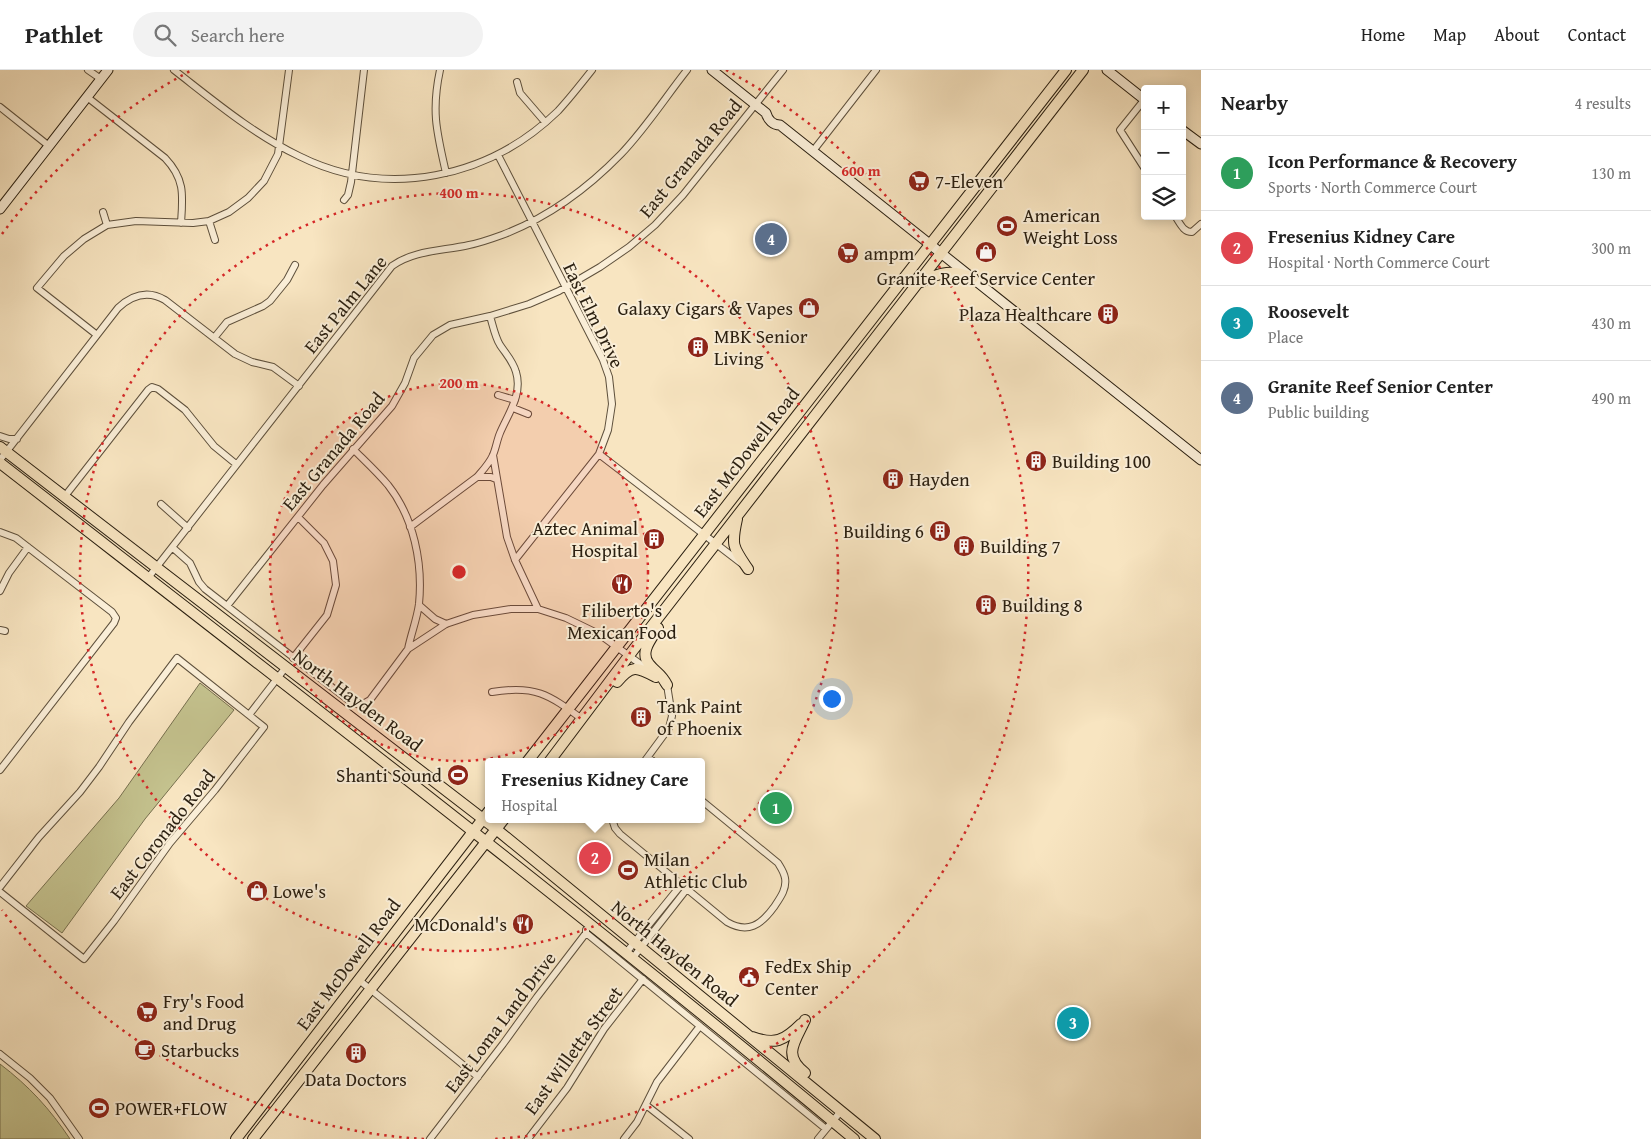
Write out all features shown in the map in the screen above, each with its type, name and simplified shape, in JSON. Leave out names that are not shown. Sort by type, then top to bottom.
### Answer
[{"type":"main road","name":"East McDowell Road","points":[[530,758],[1066,70]]},
{"type":"main road","name":"East McDowell Road","points":[[552,758],[1083,70]]},
{"type":"main road","points":[[1028,118],[1039,126]]},
{"type":"main road","points":[[917,283],[947,272],[962,273],[974,278]]},
{"type":"main road","points":[[822,383],[833,392]]},
{"type":"main road","name":"North Hayden Road","points":[[2,456],[65,496],[286,667],[485,814]]},
{"type":"main road","name":"North Hayden Road","points":[[2,456],[148,578],[473,831],[587,927],[629,956],[768,1069],[829,1125],[854,1139]]},
{"type":"main road","points":[[738,516],[733,543],[748,569]]},
{"type":"main road","points":[[667,686],[663,676],[649,664],[645,652],[682,588]]},
{"type":"main road","points":[[596,700],[607,695],[630,669],[640,669],[656,677]]},
{"type":"main road","name":"East McDowell Road","points":[[236,1139],[485,816]]},
{"type":"main road","name":"North Hayden Road","points":[[492,823],[496,829],[875,1139]]},
{"type":"main road","name":"East McDowell Road","points":[[253,1139],[501,823]]},
{"type":"main road","points":[[748,1035],[760,1040],[776,1042],[794,1032],[805,1020],[793,1047],[793,1060],[797,1067],[807,1075],[815,1089]]},
{"type":"main road","points":[[768,1069],[776,1058]]},
{"type":"street","points":[[88,70],[101,80]]},
{"type":"street","points":[[0,209],[108,70]]},
{"type":"street","points":[[174,70],[246,124],[300,157],[338,172],[383,179],[405,179],[446,173],[469,167],[498,155],[545,122],[570,98],[592,70]]},
{"type":"street","points":[[97,335],[37,288],[64,256],[84,239],[107,225],[136,221],[181,223],[209,221],[229,212],[248,198],[264,181],[278,154],[289,70]]},
{"type":"street","points":[[344,200],[348,195],[352,174],[364,70]]},
{"type":"street","points":[[440,70],[435,96],[435,116],[446,173]]},
{"type":"street","name":"East Palm Lane","points":[[148,578],[386,272],[401,260],[417,254],[471,245],[501,235],[532,222],[561,205],[593,181],[622,153],[687,70]]},
{"type":"street","points":[[712,70],[755,105],[779,120],[780,125],[931,243],[1201,460]]},
{"type":"street","name":"East Granada Road","points":[[227,606],[353,450],[392,406],[404,384],[414,358],[433,335],[450,325],[490,316],[529,304],[566,288],[629,247],[655,225],[684,195],[783,70]]},
{"type":"street","points":[[813,151],[876,70]]},
{"type":"street","points":[[1107,70],[1141,98]]},
{"type":"street","points":[[517,82],[520,93],[545,122]]},
{"type":"street","points":[[87,97],[165,158],[174,168],[182,191],[181,223]]},
{"type":"street","points":[[1141,104],[1120,130],[1141,163]]},
{"type":"street","points":[[0,107],[49,146]]},
{"type":"street","points":[[1186,133],[1201,144]]},
{"type":"street","name":"East Elm Drive","points":[[498,155],[603,360],[609,377],[612,404],[608,430],[599,454],[515,560]]},
{"type":"street","points":[[103,212],[107,225]]},
{"type":"street","points":[[1178,220],[1188,232],[1192,232],[1201,224]]},
{"type":"street","points":[[209,221],[215,240]]},
{"type":"street","points":[[214,338],[228,322],[270,301],[287,280],[294,265]]},
{"type":"street","points":[[2,456],[126,301],[140,295],[158,296],[241,358],[273,367],[299,386]]},
{"type":"street","points":[[410,527],[477,477],[485,468],[493,455],[499,435],[513,408],[518,381],[516,372],[513,362],[497,339],[490,316]]},
{"type":"street","points":[[65,496],[152,387],[158,389],[185,410],[214,446],[236,464]]},
{"type":"street","points":[[498,395],[515,400]]},
{"type":"street","points":[[513,408],[528,414]]},
{"type":"street","points":[[0,436],[17,439]]},
{"type":"street","points":[[353,450],[388,486],[402,506],[417,549],[420,576],[419,605],[408,648]]},
{"type":"street","points":[[599,454],[748,569]]},
{"type":"street","points":[[493,455],[507,537],[515,560],[538,610]]},
{"type":"street","points":[[477,477],[491,477],[496,480]]},
{"type":"street","points":[[161,504],[188,528]]},
{"type":"street","points":[[294,658],[326,615],[336,585],[333,561],[324,543],[298,517]]},
{"type":"street","points":[[0,532],[10,535],[28,547],[112,612],[116,618],[0,770]]},
{"type":"street","points":[[0,591],[9,573],[28,547]]},
{"type":"street","points":[[173,548],[190,563],[205,590],[351,702],[358,705],[363,705],[370,700],[408,648],[446,624],[473,615],[511,609],[538,610],[585,626],[617,646],[667,686],[672,716],[669,728],[647,758]]},
{"type":"street","points":[[419,605],[446,624]]},
{"type":"street","points":[[0,887],[39,837],[94,774],[129,722],[177,658],[249,715],[286,667]]},
{"type":"street","points":[[492,692],[516,689],[542,693],[558,701],[582,719]]},
{"type":"street","name":"East Coronado Road","points":[[0,892],[84,958],[114,921],[170,843],[215,790],[264,727],[249,715]]},
{"type":"street","points":[[614,823],[618,832],[721,917],[733,925],[741,927],[755,925],[763,920],[782,897],[785,878],[778,863],[705,803]]},
{"type":"street","points":[[629,956],[684,887]]},
{"type":"street","name":"North Hayden Road","points":[[587,927],[643,979],[700,1026],[829,1125]]},
{"type":"street","name":"East Loma Land Drive","points":[[430,1139],[478,1077],[587,927]]},
{"type":"street","name":"East Willetta Street","points":[[528,1139],[567,1088],[604,1029],[643,979]]},
{"type":"street","points":[[358,980],[478,1077]]},
{"type":"street","points":[[624,1139],[637,1122],[657,1082],[700,1026]]},
{"type":"street","points":[[0,1054],[43,1090],[61,1111],[79,1139]]},
{"type":"street","points":[[646,1105],[689,1139]]},
{"type":"street","points":[[818,1139],[840,1111]]},
{"type":"shaded area","points":[[200,683],[234,710],[145,819],[62,933],[26,906],[119,798]]},
{"type":"shaded area","points":[[0,1064],[38,1098],[70,1139],[0,1139]]},
{"type":"place","name":"7-Eleven","points":[[919,181]]},
{"type":"place","name":"American Weight Loss","points":[[1007,226]]},
{"type":"place","name":"Granite Reef Senior Center","points":[[771,239]]},
{"type":"place","name":"Granite Reef Service Center","points":[[986,252]]},
{"type":"place","name":"ampm","points":[[848,253]]},
{"type":"place","name":"Galaxy Cigars & Vapes","points":[[809,308]]},
{"type":"place","name":"Plaza Healthcare","points":[[1108,314]]},
{"type":"place","name":"MBK Senior Living","points":[[698,347]]},
{"type":"place","name":"Building 100","points":[[1036,461]]},
{"type":"place","name":"Hayden","points":[[893,479]]},
{"type":"place","name":"Building 6","points":[[940,531]]},
{"type":"place","name":"Aztec Animal Hospital","points":[[654,539]]},
{"type":"place","name":"Building 7","points":[[964,546]]},
{"type":"place","name":"Filiberto's Mexican Food","points":[[622,584]]},
{"type":"place","name":"Building 8","points":[[986,605]]},
{"type":"place","name":"Tank Paint of Phoenix","points":[[641,717]]},
{"type":"place","name":"Shanti Sound","points":[[458,775]]},
{"type":"place","name":"Icon Performance & Recovery","points":[[776,808]]},
{"type":"place","name":"Fresenius Kidney Care","points":[[595,858]]},
{"type":"place","name":"Milan Athletic Club","points":[[628,870]]},
{"type":"place","name":"Lowe's","points":[[257,891]]},
{"type":"place","name":"McDonald's","points":[[523,924]]},
{"type":"place","name":"FedEx Ship Center","points":[[749,977]]},
{"type":"place","name":"Fry's Food and Drug","points":[[147,1012]]},
{"type":"place","name":"Roosevelt","points":[[1073,1023]]},
{"type":"place","name":"Starbucks","points":[[145,1050]]},
{"type":"place","name":"Data Doctors","points":[[356,1053]]},
{"type":"place","name":"POWER+FLOW","points":[[99,1108]]}]
